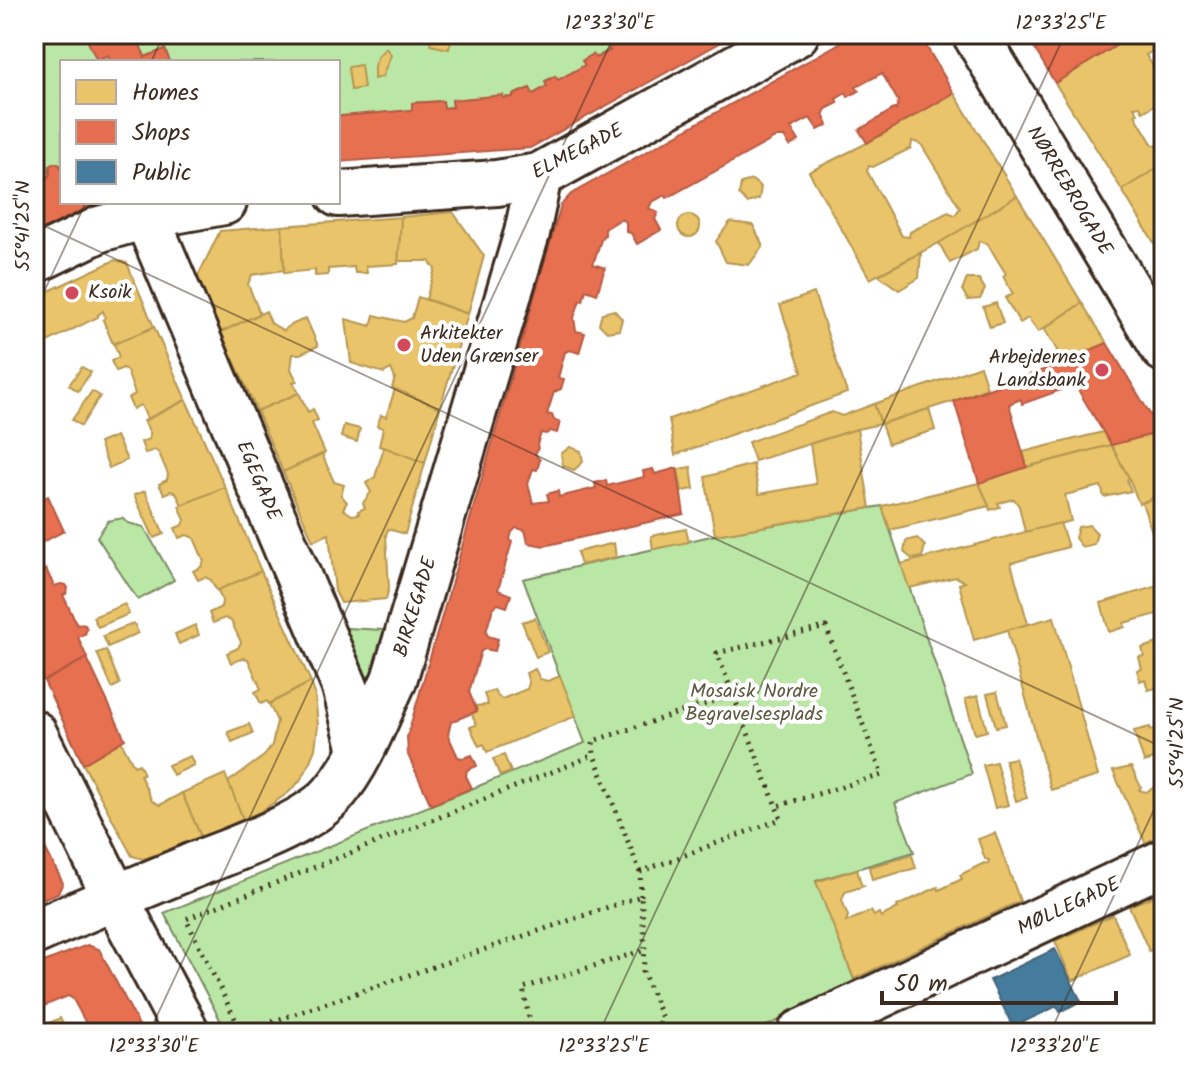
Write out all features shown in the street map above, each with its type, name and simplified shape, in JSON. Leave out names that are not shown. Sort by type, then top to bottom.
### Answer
[{"type":"street","name":"ELMEGADE","points":[[340,194],[497,183],[539,176],[796,34]]},
{"type":"street","name":"NØRREBROGADE","points":[[975,34],[1164,349]]},
{"type":"street","name":"BIRKEGADE","points":[[34,932],[282,829],[332,796],[345,777],[394,680],[527,233],[539,176]]},
{"type":"street","points":[[34,261],[100,229],[146,216],[213,204]]},
{"type":"street","name":"EGEGADE","points":[[146,216],[345,687],[361,750]]},
{"type":"street","points":[[34,733],[187,1033]]},
{"type":"street","name":"MØLLEGADE","points":[[800,1033],[1164,862]]},
{"type":"path","points":[[640,872],[781,819],[717,653],[826,627],[882,775],[777,806]]},
{"type":"path","points":[[658,1033],[662,1018],[643,972],[645,950],[640,872],[594,755],[593,741],[733,695]]},
{"type":"path","points":[[594,755],[186,919],[242,1033],[641,896]]},
{"type":"path","points":[[532,1033],[523,988],[645,950]]},
{"type":"green space","points":[[34,34],[89,34],[86,36],[97,59],[108,55],[110,60],[60,60],[60,165],[50,166],[48,178],[34,185],[34,121],[44,109],[34,100]]},
{"type":"green space","points":[[135,34],[633,34],[596,58],[593,55],[583,60],[585,65],[558,80],[555,76],[545,81],[547,86],[533,94],[529,88],[513,97],[452,100],[453,107],[444,108],[442,101],[412,103],[412,110],[340,118],[340,60],[169,60],[165,49],[145,57]]},
{"type":"green space","name":"Mosaisk Nordre Begravelsesplads","points":[[882,506],[972,774],[895,803],[914,852],[816,881],[856,985],[751,1033],[227,1033],[164,913],[585,743],[523,579],[715,535]]},
{"type":"green space","points":[[123,518],[128,523],[144,527],[174,580],[138,600],[97,537],[108,521]]},
{"type":"green space","points":[[347,628],[401,631],[375,690],[353,684]]},
{"type":"building: Homes","points":[[151,34],[185,34],[169,41],[166,35],[154,41]]},
{"type":"building: Homes","points":[[1135,34],[1151,34],[1158,45],[1146,55],[1164,83],[1164,99],[1143,112],[1140,106],[1134,107],[1138,113],[1135,115],[1153,145],[1160,146],[1164,137],[1164,164],[1122,190],[1055,83]]},
{"type":"building: Homes","points":[[432,36],[451,40],[449,49],[430,45]]},
{"type":"building: Homes","points":[[386,48],[391,55],[382,77],[374,79],[374,66]]},
{"type":"building: Homes","points":[[361,65],[364,88],[351,90],[348,67]]},
{"type":"building: Homes","points":[[954,93],[1017,196],[939,243],[870,279],[809,172]],"holes":[[[912,141],[921,144],[960,208],[955,215],[948,212],[910,232],[909,237],[902,236],[867,171],[869,166],[873,167],[911,148]]]},
{"type":"building: Homes","points":[[1164,164],[1164,259],[1122,190]]},
{"type":"building: Homes","points":[[752,180],[761,187],[759,199],[747,203],[739,195],[741,183]]},
{"type":"building: Homes","points":[[1017,196],[1082,303],[1038,332],[1028,318],[1020,323],[1005,298],[1013,294],[1003,276],[1006,274],[987,243],[979,241],[977,249],[950,263],[939,243]]},
{"type":"building: Homes","points":[[453,212],[484,256],[468,314],[426,299],[435,269],[429,261],[398,261],[401,217]]},
{"type":"building: Homes","points":[[689,215],[697,218],[700,226],[697,234],[689,237],[681,234],[678,226],[681,218]]},
{"type":"building: Homes","points":[[401,217],[398,264],[366,266],[367,273],[355,273],[354,267],[328,269],[328,275],[315,276],[315,270],[284,273],[282,226]]},
{"type":"building: Homes","points":[[730,222],[753,225],[763,246],[749,265],[726,262],[716,241]]},
{"type":"building: Homes","points":[[282,226],[284,270],[252,275],[248,284],[260,314],[221,332],[197,278],[220,231]]},
{"type":"building: Homes","points":[[921,253],[919,278],[899,290],[878,275]]},
{"type":"building: Homes","points":[[115,260],[127,263],[154,327],[113,344],[103,320],[103,311],[98,317],[34,351],[34,298]]},
{"type":"building: Homes","points":[[967,279],[979,279],[985,289],[980,299],[968,300],[962,290]]},
{"type":"building: Homes","points":[[814,293],[847,393],[675,455],[669,419],[802,372],[780,305]]},
{"type":"building: Homes","name":"Arkitekter Uden Grænser","points":[[418,297],[468,314],[440,408],[392,388],[395,378],[391,369],[384,373],[351,363],[346,319],[371,326],[374,315],[404,322],[412,318]]},
{"type":"building: Homes","points":[[996,303],[1003,323],[990,327],[983,307]]},
{"type":"building: Homes","points":[[1082,303],[1107,343],[1049,368],[1045,357],[1055,355],[1057,350],[1044,329]]},
{"type":"building: Homes","points":[[614,310],[622,319],[619,330],[607,332],[599,324],[602,313]]},
{"type":"building: Homes","points":[[266,311],[271,323],[284,331],[306,318],[318,346],[293,354],[291,369],[297,381],[293,382],[299,393],[257,411],[221,332]]},
{"type":"building: Homes","points":[[154,327],[186,400],[147,419],[142,407],[133,409],[128,398],[135,394],[127,371],[123,368],[116,371],[111,361],[119,357],[114,344]]},
{"type":"building: Homes","points":[[980,366],[987,388],[881,424],[874,404]]},
{"type":"building: Homes","points":[[82,367],[91,372],[78,391],[69,385]]},
{"type":"building: Homes","points":[[395,389],[440,408],[425,463],[379,446],[383,428],[377,426],[381,415],[386,417]]},
{"type":"building: Homes","points":[[92,391],[100,396],[81,426],[72,420]]},
{"type":"building: Homes","points":[[299,393],[308,412],[313,409],[318,420],[312,423],[325,453],[283,472],[257,411]]},
{"type":"building: Homes","points":[[186,400],[225,487],[182,505],[176,493],[171,491],[164,494],[159,484],[167,480],[168,474],[159,453],[155,450],[145,453],[141,442],[149,439],[150,433],[144,421]]},
{"type":"building: Homes","points":[[874,404],[881,424],[755,461],[748,442],[832,412],[842,416]]},
{"type":"building: Homes","points":[[929,409],[935,430],[888,444],[881,424]]},
{"type":"building: Homes","points":[[344,425],[360,429],[357,442],[341,437]]},
{"type":"building: Homes","points":[[857,429],[870,508],[715,535],[705,477],[753,464],[759,494],[816,484],[810,444]]},
{"type":"building: Homes","points":[[1103,432],[1111,445],[1027,467],[1023,452]]},
{"type":"building: Homes","points":[[1161,432],[1164,438],[1164,493],[1139,504],[1111,445]]},
{"type":"building: Homes","points":[[116,436],[127,460],[109,468],[99,443]]},
{"type":"building: Homes","points":[[1111,445],[1129,478],[1131,491],[1104,497],[1101,486],[1065,495],[1071,521],[1025,532],[1019,506],[1014,499],[998,503],[1000,507],[990,510],[979,483],[1027,467]]},
{"type":"building: Homes","points":[[384,447],[425,463],[405,534],[388,529],[386,535],[389,588],[386,599],[341,603],[335,591],[329,534],[313,541],[283,472],[322,454],[334,482],[344,485],[341,495],[347,502],[343,509],[352,515],[359,514],[371,492],[366,483],[375,477]]},
{"type":"building: Homes","points":[[570,447],[581,451],[583,462],[574,470],[563,466],[561,454]]},
{"type":"building: Homes","points":[[691,467],[694,489],[682,491],[678,469]]},
{"type":"building: Homes","points":[[979,483],[989,506],[890,530],[882,506]]},
{"type":"building: Homes","points":[[225,487],[261,571],[217,591],[211,580],[205,577],[198,580],[193,571],[201,567],[204,561],[194,538],[187,535],[179,538],[175,528],[183,525],[185,520],[179,506]]},
{"type":"building: Homes","points":[[145,491],[164,534],[154,538],[134,495]]},
{"type":"building: Homes","points":[[1164,493],[1164,566],[1142,503]]},
{"type":"building: Homes","points":[[1060,523],[1068,547],[1011,563],[1028,624],[974,640],[959,584],[965,582],[956,577],[909,588],[901,564]]},
{"type":"building: Homes","points":[[1089,525],[1097,533],[1094,544],[1082,547],[1075,538],[1078,527]]},
{"type":"building: Homes","points":[[686,529],[689,542],[653,549],[651,536]]},
{"type":"building: Homes","points":[[917,538],[925,546],[922,557],[912,559],[904,552],[906,541]]},
{"type":"building: Homes","points":[[614,543],[616,557],[581,565],[577,552]]},
{"type":"building: Homes","points":[[261,571],[311,682],[269,704],[267,701],[261,704],[255,692],[261,689],[248,659],[231,663],[227,653],[238,648],[241,642],[231,621],[225,618],[213,623],[209,613],[221,607],[218,590]]},
{"type":"building: Homes","points":[[1164,584],[1164,617],[1157,614],[1124,623],[1125,627],[1109,632],[1101,603]]},
{"type":"building: Homes","points":[[125,604],[129,614],[98,627],[93,617]]},
{"type":"building: Homes","points":[[1054,617],[1098,776],[1051,790],[1007,630]]},
{"type":"building: Homes","points":[[535,618],[548,652],[536,657],[522,622]]},
{"type":"building: Homes","points":[[134,623],[138,633],[108,647],[103,636]]},
{"type":"building: Homes","points":[[195,625],[199,635],[179,644],[175,634]]},
{"type":"building: Homes","points":[[1161,642],[1164,650],[1164,686],[1148,690],[1145,679],[1140,681],[1137,670],[1142,669],[1139,657],[1144,656],[1142,648]]},
{"type":"building: Homes","points":[[106,650],[120,684],[112,688],[97,653]]},
{"type":"building: Homes","points":[[535,669],[540,679],[548,681],[560,676],[576,716],[487,752],[484,744],[479,746],[470,727],[476,725],[472,714],[477,711],[475,706],[488,705],[484,694],[494,690],[502,699],[527,689],[526,673]]},
{"type":"building: Homes","points":[[311,682],[318,726],[315,749],[306,771],[288,793],[260,812],[243,819],[228,782],[264,756],[272,745],[277,721],[269,704]]},
{"type":"building: Homes","points":[[997,692],[1006,725],[996,727],[987,694]]},
{"type":"building: Homes","points":[[978,696],[987,731],[975,734],[965,699]]},
{"type":"building: Homes","points":[[249,724],[253,733],[232,742],[228,732]]},
{"type":"building: Homes","points":[[1150,727],[1151,730],[1164,727],[1164,756],[1144,762],[1134,731]]},
{"type":"building: Homes","points":[[121,741],[134,766],[139,764],[144,774],[140,775],[152,801],[160,805],[182,793],[202,839],[143,859],[132,856],[83,764]]},
{"type":"building: Homes","points":[[504,755],[511,772],[500,776],[493,759]]},
{"type":"building: Homes","points":[[190,756],[194,765],[173,775],[168,765]]},
{"type":"building: Homes","points":[[1015,758],[1027,798],[1016,801],[1005,760]]},
{"type":"building: Homes","points":[[996,762],[1008,805],[995,808],[983,765]]},
{"type":"building: Homes","points":[[1131,767],[1141,787],[1139,790],[1146,792],[1161,787],[1164,782],[1164,834],[1147,842],[1113,771]]},
{"type":"building: Homes","points":[[225,774],[243,819],[202,839],[182,793]]},
{"type":"building: Homes","points":[[995,833],[1020,901],[854,979],[816,882],[857,869],[864,886],[845,892],[842,900],[848,916],[846,922],[871,911],[874,916],[879,913],[881,917],[897,906],[938,887],[939,890],[962,879],[960,875],[988,864],[989,860],[985,859],[978,839]]},
{"type":"building: Homes","points":[[912,855],[916,868],[872,880],[869,867]]},
{"type":"building: Homes","points":[[1164,892],[1164,945],[1149,951],[1129,906]]},
{"type":"building: Homes","points":[[1113,915],[1130,955],[1072,981],[1055,941]]},
{"type":"building: Homes","points":[[60,1018],[67,1033],[34,1033],[34,1030]]},
{"type":"building: Shops","points":[[135,34],[145,57],[165,49],[169,60],[110,60],[108,55],[97,60],[85,36]]},
{"type":"building: Shops","points":[[633,34],[736,34],[530,148],[340,162],[341,116],[412,110],[412,103],[443,101],[444,108],[453,107],[452,100],[503,95],[503,98],[513,97],[530,88],[533,94],[547,86],[545,82],[555,76],[558,80],[585,65],[582,61],[593,54],[596,58],[610,51],[608,49]]},
{"type":"building: Shops","points":[[856,34],[919,34],[954,93],[867,143],[859,130],[896,110],[898,101],[882,73],[856,87],[859,91],[836,99],[838,103],[826,109],[823,115],[828,125],[818,130],[810,118],[791,128],[799,141],[790,146],[784,137],[777,137],[667,198],[665,195],[652,202],[649,208],[658,213],[655,219],[661,230],[637,244],[631,233],[626,232],[626,222],[621,219],[605,229],[593,264],[605,268],[597,294],[586,290],[574,318],[576,331],[585,333],[579,353],[565,352],[558,378],[564,379],[561,389],[554,392],[547,414],[560,422],[557,433],[541,433],[537,445],[535,454],[540,460],[528,484],[533,503],[549,501],[547,494],[558,491],[559,497],[596,488],[595,483],[606,480],[607,486],[644,477],[643,471],[653,469],[655,474],[677,468],[684,514],[544,546],[528,543],[525,530],[516,528],[512,532],[498,590],[511,595],[507,607],[498,604],[493,608],[486,632],[488,636],[498,639],[495,651],[481,651],[469,692],[477,711],[451,722],[448,735],[458,757],[472,755],[477,766],[467,770],[466,776],[472,788],[431,805],[408,755],[407,737],[561,205],[571,194]]},
{"type":"building: Shops","points":[[1026,34],[1135,34],[1055,83]]},
{"type":"building: Shops","points":[[34,100],[44,109],[34,121]]},
{"type":"building: Shops","points":[[55,163],[60,165],[60,204],[95,204],[34,234],[34,185],[48,178],[50,166]]},
{"type":"building: Shops","points":[[1107,343],[1161,432],[1111,445],[1077,388],[1065,388],[1022,404],[1021,399],[1009,404],[1027,467],[979,483],[954,401],[1049,368]]},
{"type":"building: Shops","points":[[48,496],[64,531],[37,545],[34,542],[34,503]]},
{"type":"building: Shops","points":[[34,552],[44,571],[34,577]]},
{"type":"building: Shops","points":[[46,569],[54,586],[66,585],[68,588],[63,595],[77,625],[85,625],[87,629],[85,634],[78,637],[87,658],[44,681],[34,660],[34,577]]},
{"type":"building: Shops","points":[[87,658],[125,739],[83,764],[44,681]]},
{"type":"building: Shops","points":[[34,826],[63,883],[58,893],[34,902]]},
{"type":"building: Shops","points":[[87,945],[99,949],[143,1033],[91,1033],[73,999],[68,996],[34,1010],[34,966]]},
{"type":"building: Public","points":[[1055,949],[1081,1001],[1060,1012],[1057,1006],[1013,1027],[990,980]]},
{"type":"place","name":"Ksoik","points":[[72,293]]},
{"type":"place","name":"Arkitekter Uden Grænser","points":[[404,345]]},
{"type":"place","name":"Arbejdernes Landsbank","points":[[1102,370]]}]
